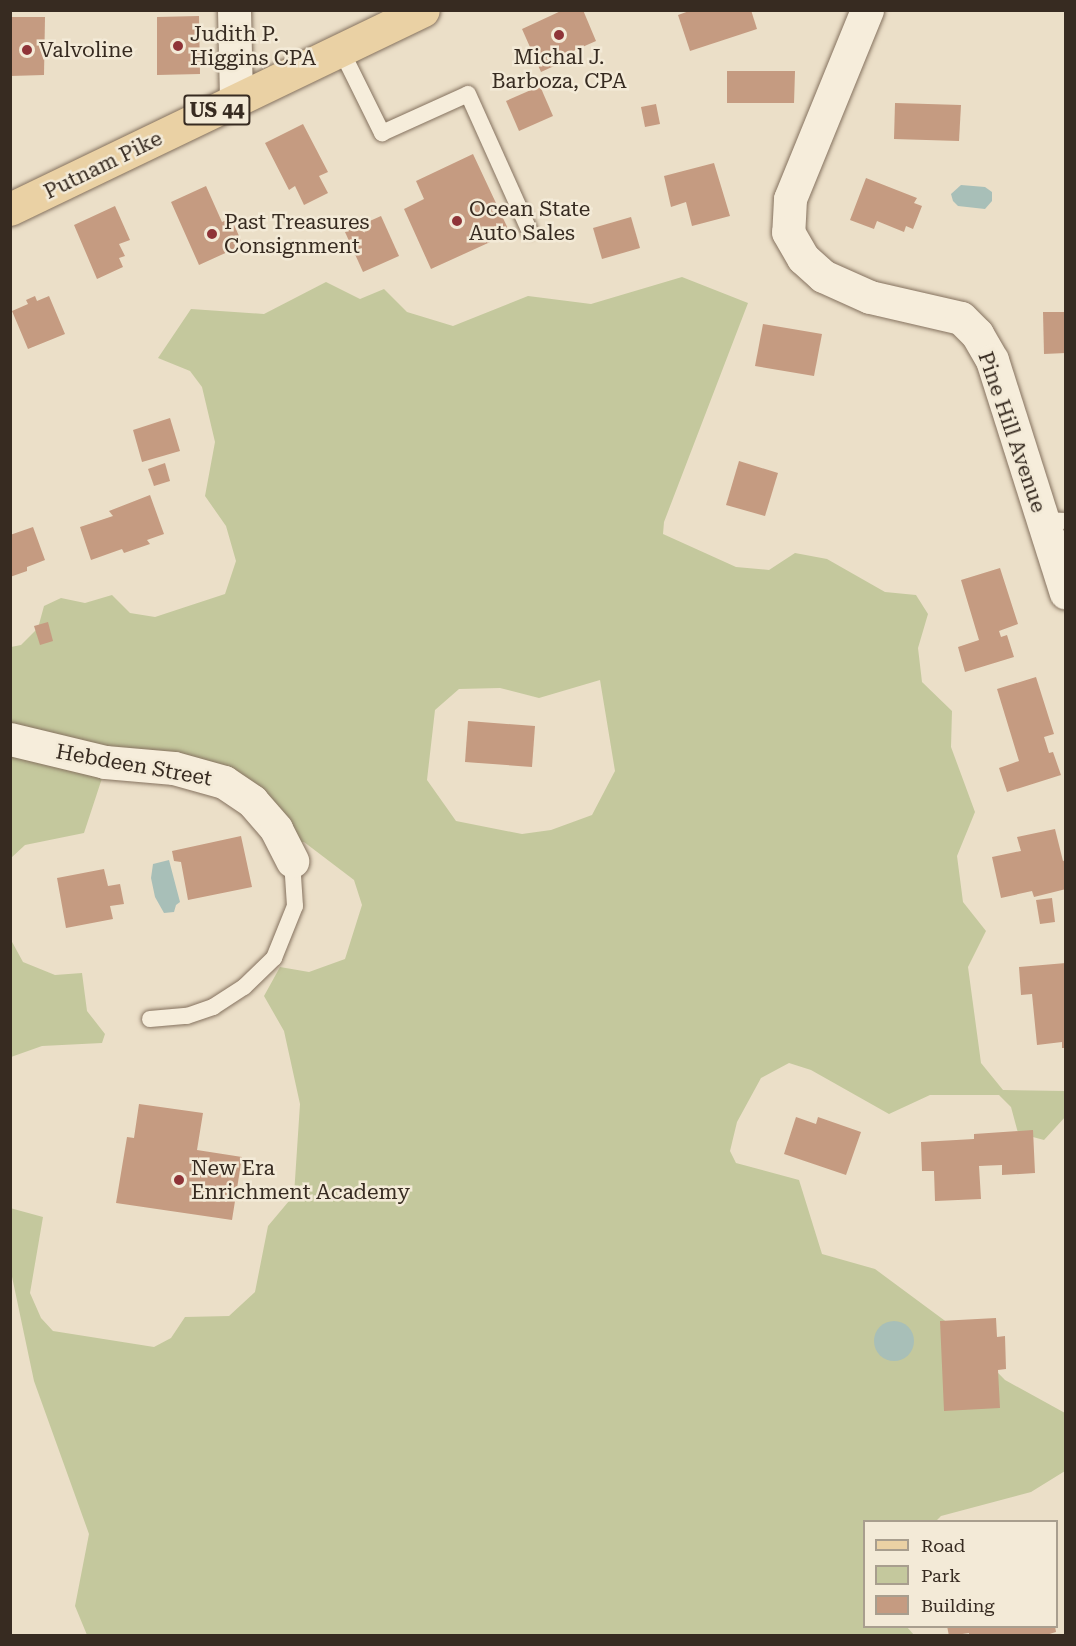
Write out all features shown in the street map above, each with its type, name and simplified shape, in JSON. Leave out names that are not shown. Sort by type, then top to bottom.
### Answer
[{"type":"main road","name":"Putnam Pike","points":[[10,209],[423,10]]},
{"type":"street","points":[[234,10],[236,101]]},
{"type":"street","name":"Pine Hill Avenue","points":[[867,10],[790,199],[788,232],[803,258],[823,276],[870,297],[961,318],[977,334],[992,360],[1053,520],[1065,593]]},
{"type":"street","name":"Hebdeen Street","points":[[10,740],[105,762],[174,768],[224,782],[252,801],[270,822],[292,861]]},
{"type":"lane","points":[[341,50],[382,133],[468,94],[529,230]]},
{"type":"lane","points":[[150,1019],[187,1016],[213,1007],[244,987],[274,958],[295,906],[292,861]]},
{"type":"green space","points":[[682,277],[748,303],[664,522],[663,534],[736,567],[769,570],[795,553],[827,559],[885,592],[916,595],[928,614],[918,648],[922,682],[952,711],[951,747],[975,812],[957,856],[963,902],[986,931],[968,967],[981,1063],[1003,1090],[1065,1091],[1066,1116],[1044,1140],[1018,1133],[1011,1107],[999,1095],[930,1095],[889,1114],[811,1070],[789,1063],[761,1078],[737,1122],[730,1151],[736,1163],[799,1180],[822,1254],[875,1269],[952,1326],[1005,1380],[1065,1413],[1065,1471],[1031,1492],[941,1516],[937,1520],[863,1520],[863,1628],[908,1628],[914,1635],[87,1635],[75,1606],[89,1534],[34,1381],[11,1272],[10,1208],[43,1217],[30,1293],[41,1318],[53,1331],[154,1347],[171,1338],[185,1317],[229,1316],[255,1292],[268,1226],[294,1195],[300,1104],[284,1031],[264,996],[280,967],[309,972],[345,959],[362,905],[354,880],[304,842],[279,844],[251,800],[108,760],[84,833],[25,845],[11,858],[11,647],[21,645],[38,628],[44,606],[61,598],[85,603],[112,595],[130,613],[155,617],[225,594],[236,561],[226,526],[205,496],[215,442],[202,387],[190,371],[158,358],[191,309],[264,314],[326,282],[360,299],[384,289],[407,312],[453,326],[528,296],[591,304]],"holes":[[[600,680],[615,771],[592,815],[551,830],[522,834],[456,821],[427,780],[435,710],[459,689],[500,688],[539,698]]]},
{"type":"green space","points":[[11,940],[23,962],[55,975],[82,973],[87,1011],[105,1034],[102,1043],[42,1046],[11,1057]]},
{"type":"water","points":[[961,185],[985,187],[992,192],[992,201],[985,209],[958,206],[951,194]]},
{"type":"water","points":[[169,860],[180,902],[176,905],[174,912],[164,913],[155,897],[151,878],[153,864]]},
{"type":"water","points":[[894,1321],[902,1322],[908,1327],[913,1333],[913,1349],[908,1355],[902,1360],[894,1361],[886,1360],[880,1355],[875,1349],[874,1341],[875,1333],[880,1327],[886,1322]]},
{"type":"building","name":"Michal J. Barboza, CPA","points":[[563,10],[583,10],[596,41],[562,56],[565,61],[541,72],[522,29]]},
{"type":"building","points":[[692,10],[751,10],[757,29],[690,51],[678,15]]},
{"type":"building","name":"Judith P. Higgins CPA","points":[[199,16],[200,74],[157,75],[157,17]]},
{"type":"building","name":"Valvoline","points":[[10,17],[45,17],[44,75],[10,76]]},
{"type":"building","points":[[727,71],[795,71],[794,103],[727,103]]},
{"type":"building","points":[[540,86],[553,116],[519,131],[506,101]]},
{"type":"building","points":[[895,103],[961,105],[959,141],[894,139]]},
{"type":"building","points":[[656,104],[660,124],[645,127],[641,107]]},
{"type":"building","points":[[303,124],[328,172],[319,176],[328,193],[304,205],[295,186],[289,190],[265,143]]},
{"type":"building","name":"Ocean State Auto Sales","points":[[473,154],[510,233],[431,269],[404,209],[424,199],[416,181]]},
{"type":"building","points":[[714,163],[730,216],[692,226],[686,202],[671,207],[664,176]]},
{"type":"building","points":[[866,178],[917,198],[914,203],[922,206],[913,229],[906,226],[904,232],[877,221],[874,229],[850,220]]},
{"type":"building","name":"Past Treasures Consignment","points":[[206,186],[222,222],[231,218],[243,245],[199,265],[171,202]]},
{"type":"building","points":[[115,206],[130,240],[119,244],[125,256],[119,258],[123,267],[97,279],[74,225]]},
{"type":"building","points":[[381,216],[399,256],[363,272],[345,232]]},
{"type":"building","points":[[631,217],[640,248],[602,259],[593,228]]},
{"type":"building","points":[[35,296],[37,301],[49,296],[65,334],[28,349],[12,311],[28,304],[26,300]]},
{"type":"building","points":[[1043,312],[1066,312],[1066,353],[1044,354]]},
{"type":"building","points":[[763,324],[822,334],[814,376],[755,366]]},
{"type":"building","points":[[170,418],[180,451],[142,462],[133,430]]},
{"type":"building","points":[[739,461],[778,473],[765,516],[726,505]]},
{"type":"building","points":[[165,463],[170,481],[154,486],[148,469]]},
{"type":"building","points":[[150,495],[164,534],[147,540],[150,544],[124,553],[122,549],[91,560],[80,527],[113,516],[109,511]]},
{"type":"building","points":[[33,527],[45,560],[27,567],[27,571],[10,577],[10,535]]},
{"type":"building","points":[[1000,568],[1018,624],[999,631],[1001,637],[1007,635],[1014,657],[965,672],[958,647],[979,640],[961,580]]},
{"type":"building","points":[[48,622],[53,641],[40,645],[34,626]]},
{"type":"building","points":[[1036,677],[1054,734],[1044,737],[1049,753],[1053,752],[1061,775],[1007,792],[999,768],[1019,761],[997,689]]},
{"type":"building","points":[[468,721],[535,726],[532,767],[465,762]]},
{"type":"building","points":[[1055,829],[1063,861],[1066,860],[1066,889],[1034,897],[1032,891],[1001,898],[992,857],[1021,851],[1017,837]]},
{"type":"building","points":[[241,836],[252,887],[188,900],[181,862],[174,861],[172,851]]},
{"type":"building","points":[[104,869],[108,886],[120,884],[124,904],[110,906],[113,919],[66,928],[57,878]]},
{"type":"building","points":[[1052,898],[1055,922],[1040,924],[1036,900]]},
{"type":"building","points":[[1066,963],[1066,1048],[1062,1048],[1062,1042],[1037,1045],[1032,994],[1021,995],[1019,967]]},
{"type":"building","name":"New Era Enrichment Academy","points":[[139,1104],[203,1113],[197,1150],[242,1157],[232,1220],[116,1203],[127,1137],[134,1138]]},
{"type":"building","points":[[796,1117],[816,1124],[818,1117],[861,1132],[846,1175],[784,1154]]},
{"type":"building","points":[[1033,1130],[1035,1173],[1002,1175],[1002,1165],[979,1166],[981,1199],[935,1201],[934,1171],[922,1171],[921,1142],[974,1139],[974,1134]]},
{"type":"building","points":[[996,1318],[997,1337],[1005,1336],[1006,1369],[998,1370],[1000,1408],[944,1411],[940,1321]]},
{"type":"building","points":[[947,1628],[1055,1628],[1056,1632],[1043,1636],[969,1636],[969,1633],[949,1636]]},
{"type":"place","name":"Michal J. Barboza, CPA","points":[[559,35]]},
{"type":"place","name":"Judith P. Higgins CPA","points":[[178,46]]},
{"type":"place","name":"Valvoline","points":[[27,50]]},
{"type":"place","name":"Ocean State Auto Sales","points":[[457,221]]},
{"type":"place","name":"Past Treasures Consignment","points":[[212,234]]},
{"type":"place","name":"New Era Enrichment Academy","points":[[179,1180]]}]
